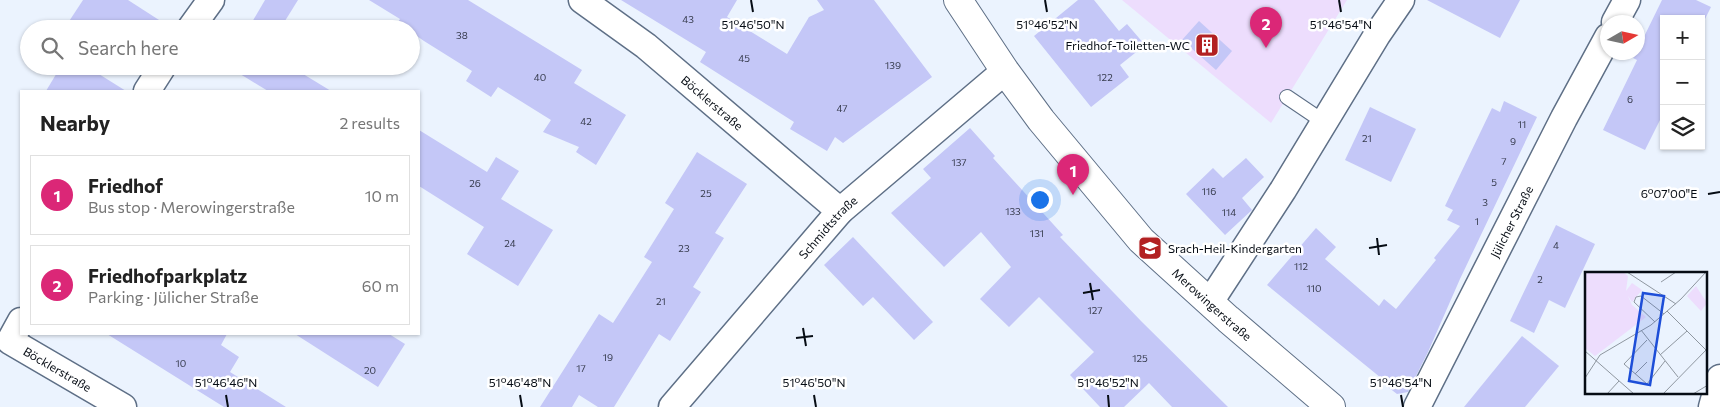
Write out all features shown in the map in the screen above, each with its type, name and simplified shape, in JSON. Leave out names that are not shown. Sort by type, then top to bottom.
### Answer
[{"type":"street","points":[[197,20],[211,0]]},
{"type":"street","name":"Böcklerstraße","points":[[582,0],[646,46],[840,211]]},
{"type":"street","name":"Merowingerstraße","points":[[958,0],[1005,71],[1041,120],[1141,240],[1331,407]]},
{"type":"street","points":[[1210,302],[1284,190],[1377,35],[1401,0]]},
{"type":"street","points":[[1619,15],[1628,0]]},
{"type":"street","name":"Jülicher Straße","points":[[1417,407],[1564,118],[1600,52]]},
{"type":"street","name":"Schmidtstraße","points":[[672,407],[840,211],[1005,71]]},
{"type":"street","name":"Böcklerstraße","points":[[20,323],[10,341],[123,407]]},
{"type":"street","points":[[1712,407],[1720,378]]},
{"type":"lane","points":[[1287,97],[1324,122]]},
{"type":"shaded area","points":[[1122,0],[1347,0],[1271,123]]},
{"type":"building","points":[[83,0],[128,0],[159,20],[70,20]]},
{"type":"building","points":[[265,0],[298,0],[286,20],[253,20]]},
{"type":"building","points":[[369,0],[468,0],[582,70],[574,83],[626,115],[596,165],[576,152],[579,147],[543,132],[551,120],[498,87],[491,97],[466,81],[472,71],[420,38],[420,20],[400,19]]},
{"type":"building","points":[[621,0],[737,0],[727,17],[787,54],[809,17],[824,10],[817,0],[874,0],[932,77],[843,143],[835,137],[827,151],[790,129],[794,122],[700,62],[706,52]]},
{"type":"building","points":[[1078,0],[1094,0],[1119,31],[1127,24],[1145,45],[1120,65],[1129,77],[1091,107],[1034,36]]},
{"type":"building","points":[[1427,0],[1520,0],[1500,38]]},
{"type":"building","points":[[1662,0],[1696,0],[1711,7],[1705,19],[1705,15],[1660,15],[1660,120],[1645,150],[1603,130],[1637,60],[1645,60],[1645,35]]},
{"type":"building","name":"Friedhof-Toiletten-WC","points":[[1199,21],[1232,51],[1216,70],[1182,40]]},
{"type":"building","points":[[56,75],[100,75],[124,90],[47,90]]},
{"type":"building","points":[[242,75],[305,75],[329,90],[266,90]]},
{"type":"building","points":[[1504,101],[1537,117],[1408,392],[1397,394],[1384,384],[1386,382],[1267,285],[1316,228],[1336,247],[1325,259],[1379,306],[1384,299],[1396,309],[1436,260],[1434,258],[1460,226],[1447,220],[1453,210],[1445,206],[1492,108],[1500,112]]},
{"type":"building","points":[[1370,107],[1416,129],[1391,182],[1345,160]]},
{"type":"building","points":[[970,128],[995,156],[993,158],[1063,235],[1060,237],[1228,407],[1172,407],[1149,383],[1124,407],[1100,407],[1070,375],[1094,352],[1039,297],[1009,327],[980,299],[1011,267],[981,232],[944,267],[891,213],[931,178],[923,169]]},
{"type":"building","points":[[420,131],[487,172],[496,157],[519,171],[501,199],[553,230],[518,286],[467,254],[484,227],[420,187]]},
{"type":"building","points":[[697,152],[747,184],[715,233],[724,238],[693,287],[701,292],[670,341],[659,334],[614,407],[598,407],[579,395],[572,407],[540,407],[599,314],[613,323],[652,262],[644,257],[674,209],[665,203]]},
{"type":"building","points":[[1246,158],[1264,177],[1242,198],[1252,210],[1225,235],[1186,194],[1213,168],[1223,178]]},
{"type":"building","points":[[1556,225],[1595,244],[1565,308],[1549,300],[1534,333],[1510,321]]},
{"type":"building","points":[[853,237],[933,322],[914,340],[873,297],[863,306],[824,265]]},
{"type":"building","points":[[109,335],[226,335],[221,345],[239,357],[230,372],[286,407],[224,407]]},
{"type":"building","points":[[297,335],[391,335],[405,344],[378,387]]},
{"type":"building","points":[[1522,336],[1559,366],[1525,407],[1464,407]]},
{"type":"place","name":"Friedhof-Toiletten-WC","points":[[1207,45]]},
{"type":"place","name":"Friedhofparkplatz","points":[[1266,48]]},
{"type":"place","name":"Friedhof","points":[[1073,195]]},
{"type":"place","name":"Srach-Heil-Kindergarten","points":[[1150,248]]}]
